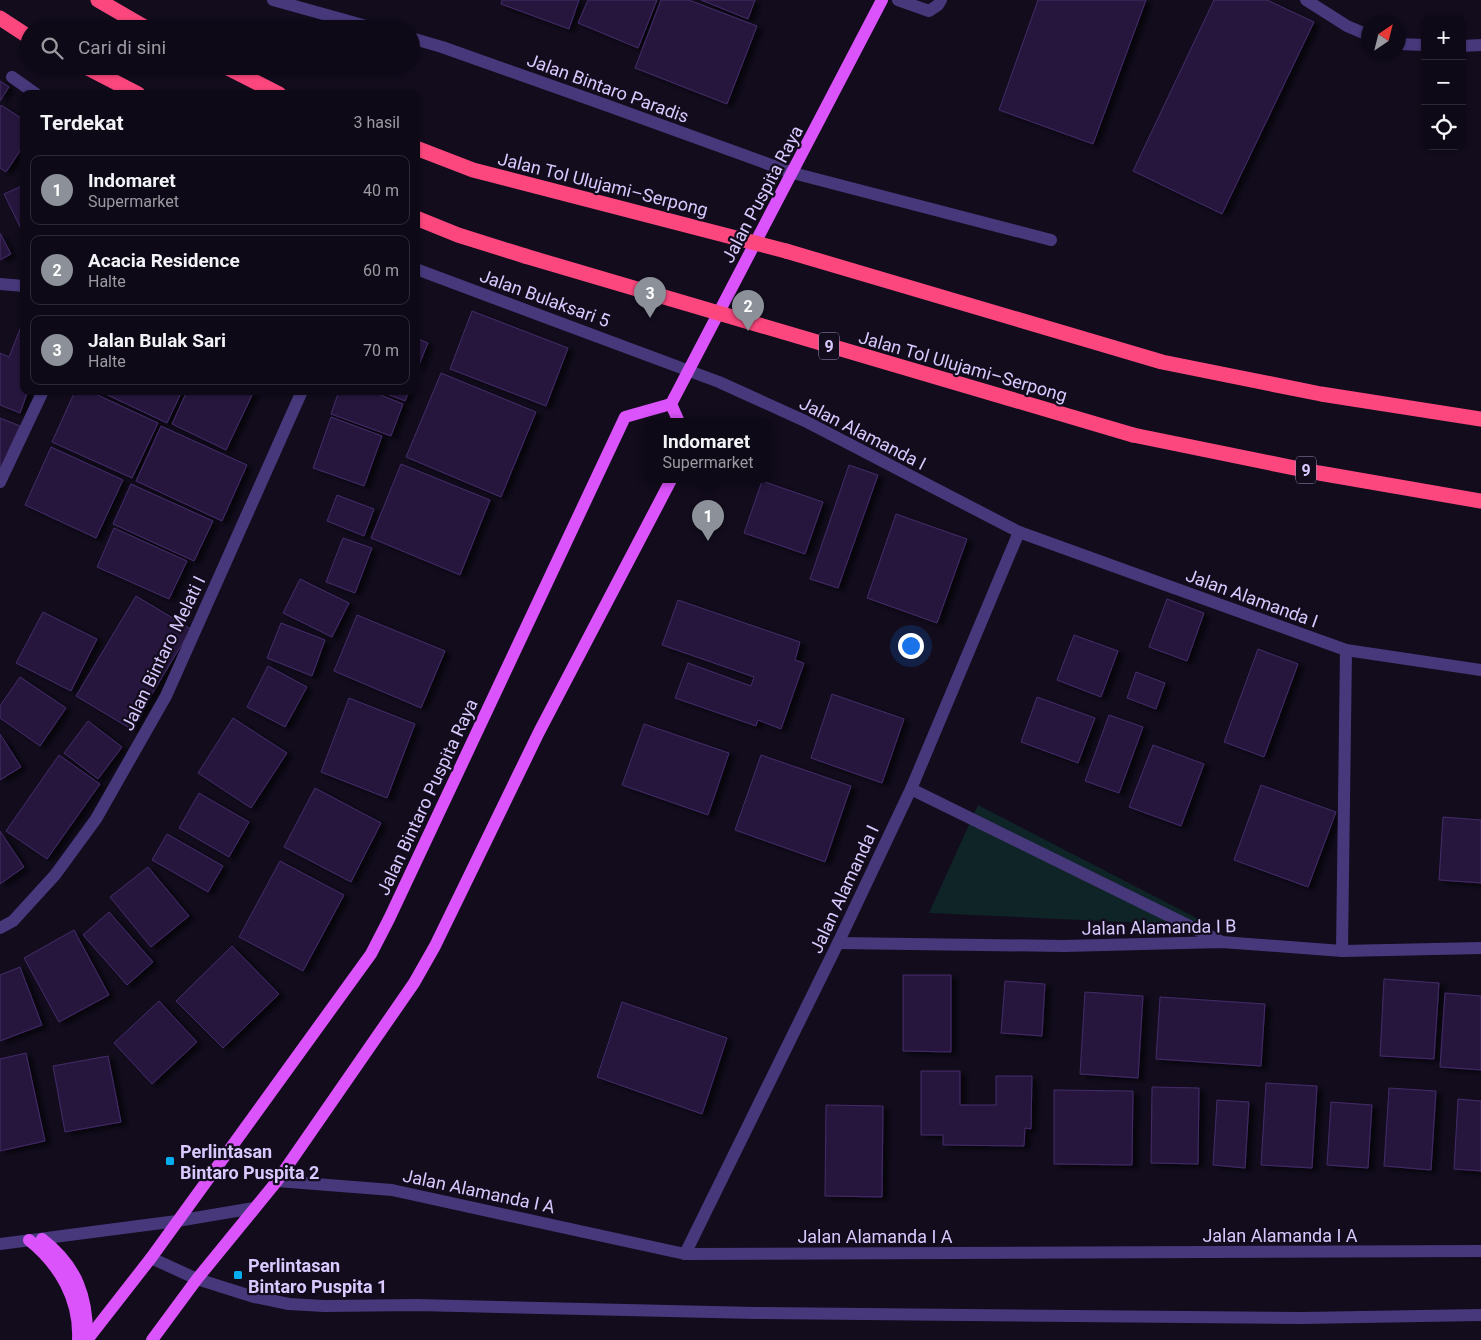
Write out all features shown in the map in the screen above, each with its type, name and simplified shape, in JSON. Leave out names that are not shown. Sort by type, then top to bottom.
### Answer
[{"type":"highway","points":[[98,0],[132,20]]},
{"type":"highway","points":[[0,18],[20,31]]},
{"type":"highway","points":[[101,75],[130,90]]},
{"type":"highway","points":[[242,75],[271,90]]},
{"type":"highway","name":"Jalan Tol Ulujami–Serpong","points":[[420,150],[473,170],[786,251],[1162,362],[1321,394],[1481,419]]},
{"type":"highway","name":"Jalan Tol Ulujami–Serpong","points":[[420,220],[458,235],[525,256],[1133,435],[1319,473],[1481,500]]},
{"type":"main road","name":"Jalan Puspita Raya","points":[[671,404],[882,0]]},
{"type":"main road","points":[[671,404],[677,418]]},
{"type":"main road","name":"Jalan Bintaro Puspita Raya","points":[[87,1340],[205,1184],[371,954],[389,920],[625,417],[671,404]]},
{"type":"main road","points":[[152,1340],[197,1279],[277,1181],[414,983],[435,946],[539,732],[668,483]]},
{"type":"main road","points":[[36,1240],[39,1248],[55,1265],[67,1285],[75,1308],[78,1340]]},
{"type":"main road","points":[[36,1240],[51,1246],[66,1263],[78,1284],[87,1317],[87,1340]]},
{"type":"street","points":[[273,0],[345,20]]},
{"type":"street","points":[[898,0],[929,11],[938,5],[941,0]]},
{"type":"street","points":[[1306,0],[1347,26],[1361,32]]},
{"type":"street","name":"Jalan Bintaro Paradis","points":[[420,41],[793,173],[1052,240]]},
{"type":"street","points":[[1406,44],[1421,45]]},
{"type":"street","points":[[1466,46],[1481,45]]},
{"type":"street","points":[[12,77],[30,90]]},
{"type":"street","name":"Jalan Bulaksari 5","points":[[420,270],[689,370]]},
{"type":"street","points":[[0,284],[20,286]]},
{"type":"street","name":"Jalan Alamanda I","points":[[689,370],[805,421],[1019,532],[1346,650],[1481,670]]},
{"type":"street","points":[[0,482],[42,395]]},
{"type":"street","name":"Jalan Bintaro Melati I","points":[[0,928],[13,921],[55,876],[96,819],[166,696],[300,395]]},
{"type":"street","name":"Jalan Alamanda I","points":[[685,1254],[838,943],[911,789],[1019,532]]},
{"type":"street","points":[[1342,950],[1346,650]]},
{"type":"street","points":[[911,789],[1222,942]]},
{"type":"street","name":"Jalan Alamanda I B","points":[[838,943],[1064,946],[1222,942],[1342,950],[1481,948]]},
{"type":"street","name":"Jalan Alamanda I A","points":[[277,1181],[392,1190],[685,1254],[1481,1251]]},
{"type":"street","points":[[0,1244],[254,1208]]},
{"type":"street","points":[[150,1258],[197,1279],[254,1296],[289,1304],[324,1306],[417,1305],[755,1313],[1282,1318],[1481,1315]]},
{"type":"green space","points":[[978,805],[1212,926],[929,913]]},
{"type":"building","points":[[502,0],[579,0],[569,29],[501,4]]},
{"type":"building","points":[[588,0],[657,0],[638,48],[578,23]]},
{"type":"building","points":[[661,0],[689,0],[757,26],[727,104],[635,68]]},
{"type":"building","points":[[701,0],[755,0],[748,19]]},
{"type":"building","points":[[1038,0],[1146,0],[1093,144],[999,110]]},
{"type":"building","points":[[1214,0],[1267,0],[1314,22],[1222,214],[1133,171]]},
{"type":"building","points":[[0,81],[9,87],[0,101]]},
{"type":"building","points":[[1,105],[20,117],[20,151],[6,172],[0,168]]},
{"type":"building","points":[[20,187],[20,227],[4,194]]},
{"type":"building","points":[[0,233],[11,254],[0,260]]},
{"type":"building","points":[[472,311],[568,348],[546,406],[450,369]]},
{"type":"building","points":[[20,329],[20,395],[27,395],[20,413],[0,405],[0,353],[9,357]]},
{"type":"building","points":[[420,340],[428,343],[420,362]]},
{"type":"building","points":[[441,373],[536,412],[501,497],[406,457]]},
{"type":"building","points":[[73,395],[98,395],[158,423],[132,478],[52,442]]},
{"type":"building","points":[[108,395],[180,395],[167,423]]},
{"type":"building","points":[[185,395],[252,395],[226,450],[172,424]]},
{"type":"building","points":[[338,395],[381,395],[403,404],[391,436],[331,414]]},
{"type":"building","points":[[389,395],[407,395],[405,401]]},
{"type":"building","points":[[331,417],[382,436],[364,486],[313,468]]},
{"type":"building","points":[[0,418],[20,426],[0,470]]},
{"type":"building","points":[[161,426],[247,465],[222,521],[136,481]]},
{"type":"building","points":[[51,447],[123,480],[96,538],[25,505]]},
{"type":"building","points":[[401,464],[490,500],[460,575],[371,538]]},
{"type":"building","points":[[849,465],[878,475],[838,588],[810,579]]},
{"type":"building","points":[[761,483],[768,483],[823,502],[805,554],[744,533]]},
{"type":"building","points":[[131,484],[213,521],[194,561],[113,524]]},
{"type":"building","points":[[337,495],[374,509],[364,536],[327,521]]},
{"type":"building","points":[[896,514],[967,539],[937,623],[867,598]]},
{"type":"building","points":[[114,528],[187,561],[169,599],[97,567]]},
{"type":"building","points":[[343,538],[372,548],[355,593],[326,582]]},
{"type":"building","points":[[300,579],[349,603],[332,637],[283,613]]},
{"type":"building","points":[[136,596],[191,629],[131,729],[76,696]]},
{"type":"building","points":[[1167,599],[1204,613],[1187,661],[1149,647]]},
{"type":"building","points":[[678,600],[800,642],[795,660],[804,663],[781,729],[758,720],[756,726],[675,698],[688,663],[751,686],[754,677],[662,645]]},
{"type":"building","points":[[43,612],[97,639],[71,691],[16,663]]},
{"type":"building","points":[[357,615],[445,651],[421,708],[334,671]]},
{"type":"building","points":[[281,623],[325,640],[312,676],[267,658]]},
{"type":"building","points":[[1074,635],[1118,651],[1101,697],[1057,680]]},
{"type":"building","points":[[1258,649],[1298,664],[1264,757],[1224,742]]},
{"type":"building","points":[[268,666],[307,687],[285,727],[247,707]]},
{"type":"building","points":[[1136,672],[1165,683],[1156,709],[1127,698]]},
{"type":"building","points":[[20,677],[66,708],[40,746],[0,718],[0,706]]},
{"type":"building","points":[[832,694],[904,719],[882,783],[811,758]]},
{"type":"building","points":[[1037,697],[1095,718],[1078,763],[1021,742]]},
{"type":"building","points":[[349,698],[415,724],[387,798],[321,772]]},
{"type":"building","points":[[1109,715],[1143,727],[1119,793],[1085,781]]},
{"type":"building","points":[[233,718],[287,753],[251,808],[198,773]]},
{"type":"building","points":[[88,721],[122,747],[98,779],[64,753]]},
{"type":"building","points":[[644,724],[729,753],[708,815],[622,785]]},
{"type":"building","points":[[0,734],[21,767],[0,780]]},
{"type":"building","points":[[1153,745],[1204,764],[1181,826],[1129,807]]},
{"type":"building","points":[[59,755],[100,784],[47,859],[6,831]]},
{"type":"building","points":[[761,755],[851,786],[825,862],[735,830]]},
{"type":"building","points":[[1261,785],[1336,812],[1308,887],[1234,860]]},
{"type":"building","points":[[315,788],[381,823],[351,882],[284,847]]},
{"type":"building","points":[[199,793],[249,822],[229,857],[179,828]]},
{"type":"building","points":[[1443,817],[1481,820],[1481,883],[1439,880]]},
{"type":"building","points":[[0,831],[24,867],[0,884]]},
{"type":"building","points":[[167,834],[223,866],[208,892],[152,860]]},
{"type":"building","points":[[280,861],[344,895],[303,971],[239,937]]},
{"type":"building","points":[[148,867],[189,916],[151,947],[110,897]]},
{"type":"building","points":[[109,912],[153,962],[127,985],[83,935]]},
{"type":"building","points":[[74,930],[109,995],[59,1022],[24,958]]},
{"type":"building","points":[[232,946],[279,994],[223,1048],[176,1001]]},
{"type":"building","points":[[20,967],[42,1025],[0,1041],[0,975]]},
{"type":"building","points":[[903,975],[951,975],[951,1052],[903,1051]]},
{"type":"building","points":[[1384,979],[1439,983],[1434,1059],[1380,1056]]},
{"type":"building","points":[[1005,981],[1045,984],[1042,1036],[1001,1033]]},
{"type":"building","points":[[1085,992],[1143,996],[1138,1078],[1080,1074]]},
{"type":"building","points":[[1445,993],[1481,996],[1481,1070],[1440,1067]]},
{"type":"building","points":[[1160,997],[1265,1004],[1261,1066],[1156,1059]]},
{"type":"building","points":[[159,1001],[197,1042],[152,1084],[114,1043]]},
{"type":"building","points":[[622,1002],[727,1038],[702,1114],[597,1077]]},
{"type":"building","points":[[26,1053],[45,1141],[0,1151],[0,1059]]},
{"type":"building","points":[[108,1056],[121,1122],[65,1132],[53,1066]]},
{"type":"building","points":[[921,1071],[960,1071],[960,1105],[996,1105],[996,1076],[1032,1076],[1031,1129],[1025,1128],[1024,1146],[943,1145],[943,1135],[921,1135]]},
{"type":"building","points":[[1266,1083],[1317,1086],[1312,1168],[1261,1165]]},
{"type":"building","points":[[1152,1087],[1199,1088],[1198,1164],[1151,1163]]},
{"type":"building","points":[[1389,1088],[1436,1091],[1431,1170],[1384,1166]]},
{"type":"building","points":[[1054,1090],[1133,1091],[1132,1165],[1054,1164]]},
{"type":"building","points":[[1458,1099],[1481,1101],[1481,1171],[1454,1169]]},
{"type":"building","points":[[1217,1100],[1249,1102],[1245,1168],[1213,1165]]},
{"type":"building","points":[[1331,1102],[1372,1105],[1368,1168],[1327,1165]]},
{"type":"building","points":[[826,1105],[883,1106],[882,1197],[825,1196]]},
{"type":"place","name":"Jalan Bulak Sari","points":[[650,318]]},
{"type":"place","name":"Acacia Residence","points":[[748,331]]},
{"type":"place","name":"Indomaret","points":[[708,541]]},
{"type":"place","name":"Perlintasan Bintaro Puspita 2","points":[[170,1161]]},
{"type":"place","name":"Perlintasan Bintaro Puspita 1","points":[[238,1275]]}]
